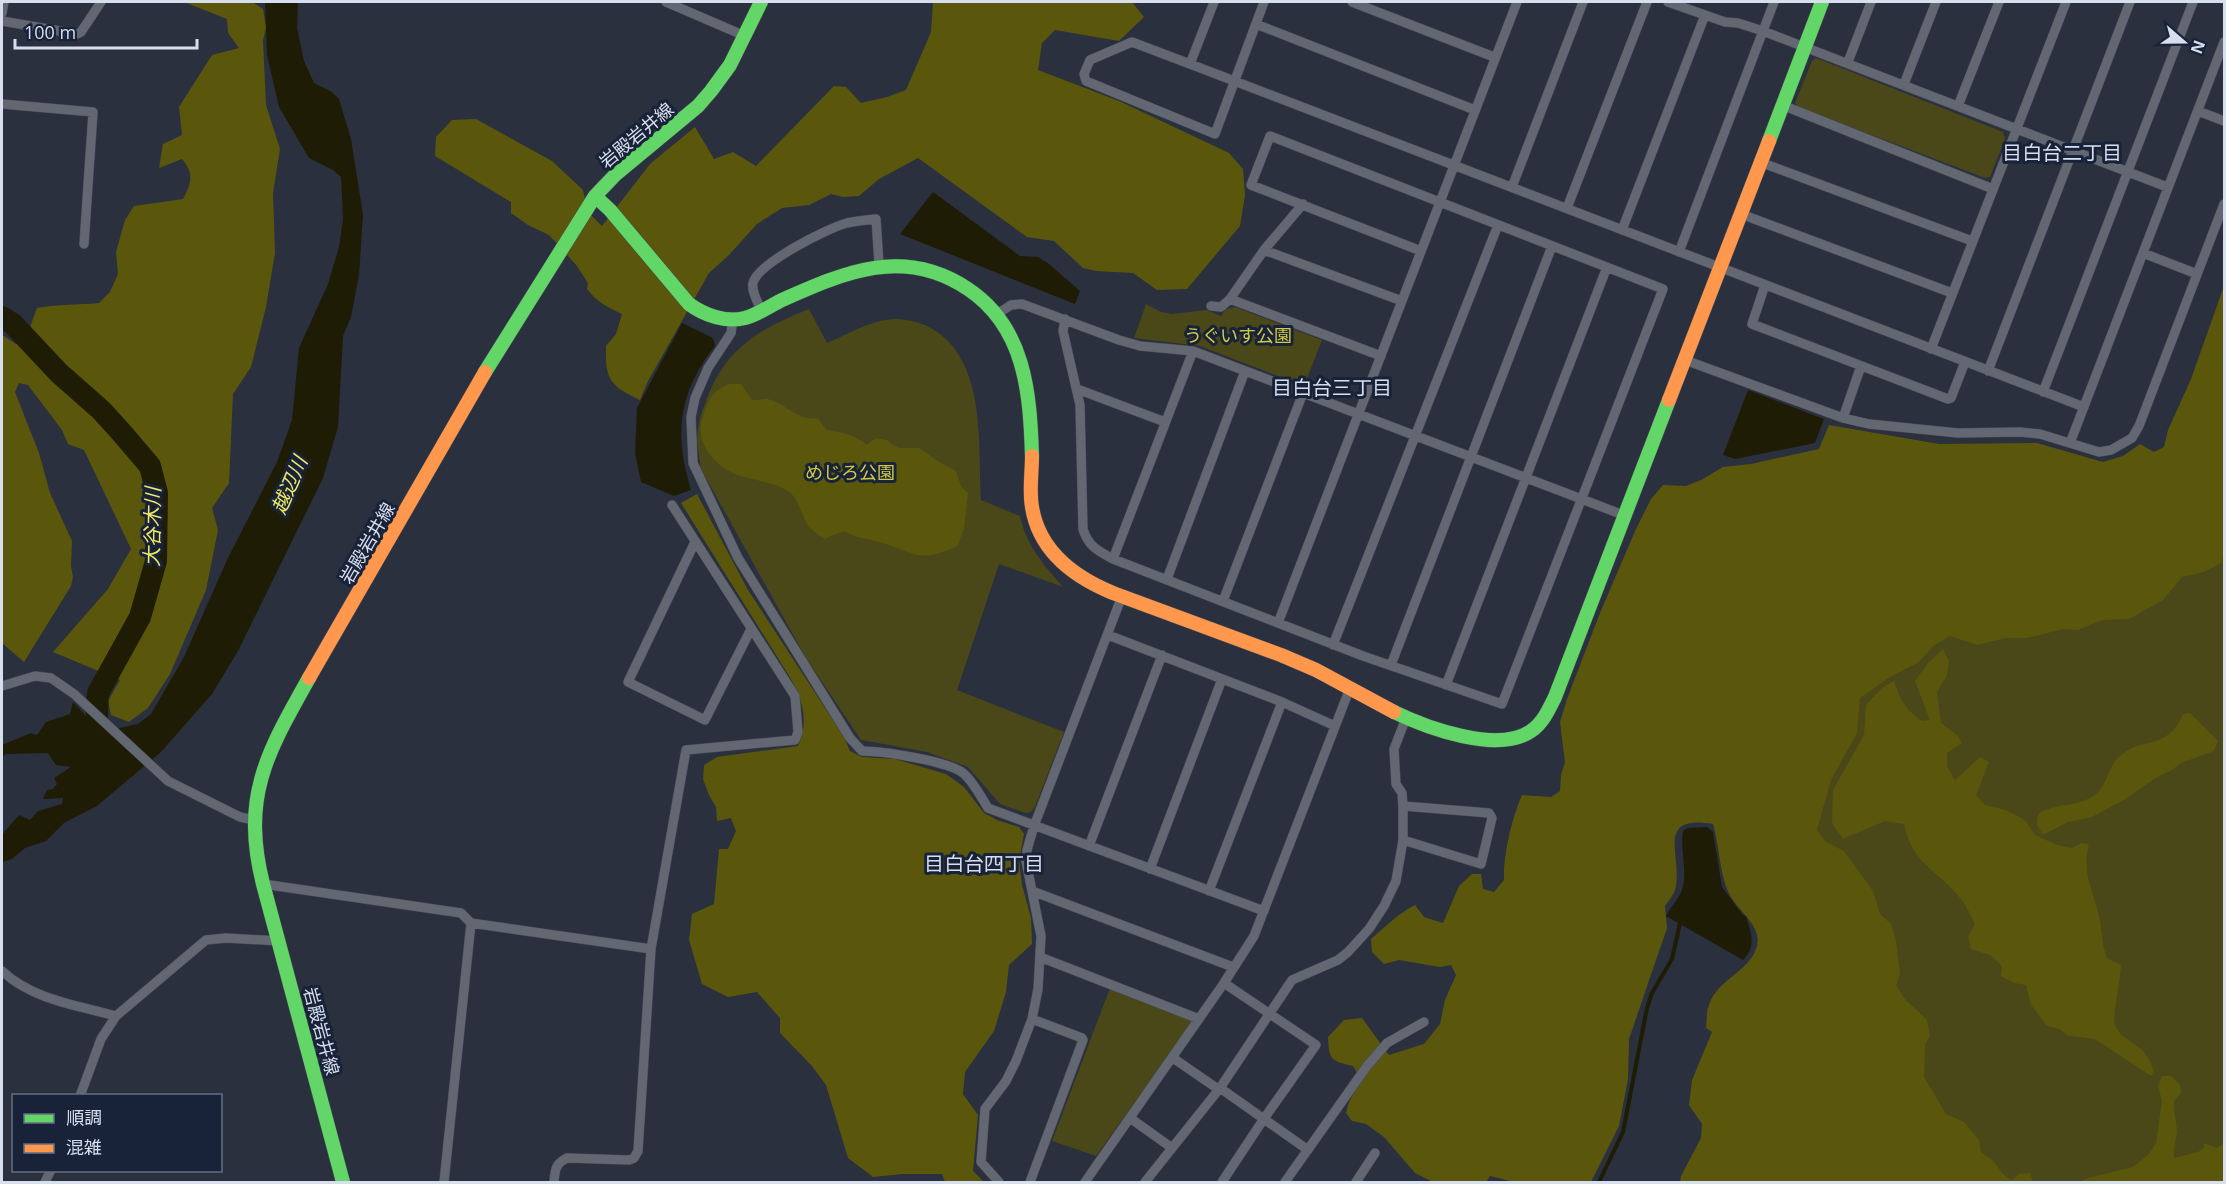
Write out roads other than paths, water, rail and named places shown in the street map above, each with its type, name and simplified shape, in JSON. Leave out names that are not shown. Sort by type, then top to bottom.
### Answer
[{"type":"street","points":[[2,13],[4,2]]},
{"type":"street","points":[[2,21],[77,34],[81,32],[100,2]]},
{"type":"street","points":[[666,2],[745,36]]},
{"type":"street","name":"岩殿岩井線","points":[[343,1182],[263,884],[255,846],[254,820],[257,785],[268,754],[282,726],[496,353],[595,196],[616,174],[698,106],[730,65],[761,2]]},
{"type":"street","points":[[1190,64],[1214,2]]},
{"type":"street","points":[[1264,2],[1257,24],[1234,81],[1215,134],[1086,81],[1084,74],[1090,60],[1132,42],[1234,81],[1454,164],[2084,407]]},
{"type":"street","points":[[1352,2],[1494,57]]},
{"type":"street","points":[[1278,623],[1515,2]]},
{"type":"street","points":[[1512,187],[1583,2]]},
{"type":"street","points":[[1567,208],[1647,2]]},
{"type":"street","points":[[1668,2],[1763,31],[1848,62],[2015,130],[2167,187]]},
{"type":"street","points":[[1680,252],[1774,2]]},
{"type":"street","points":[[595,196],[610,210],[689,304],[708,316],[745,318],[828,279],[879,264],[926,269],[966,286],[997,314],[1016,345],[1024,371],[1031,433],[1032,511],[1048,548],[1064,565],[1086,581],[1122,596],[1301,663],[1425,726],[1488,740],[1506,740],[1521,736],[1543,722],[1555,697],[1822,2]]},
{"type":"street","points":[[1848,62],[1871,2]]},
{"type":"street","points":[[1904,84],[1936,2]]},
{"type":"street","points":[[1958,106],[1999,2]]},
{"type":"street","points":[[1931,349],[2066,2]]},
{"type":"street","points":[[1989,371],[2130,2]]},
{"type":"street","points":[[2043,392],[2193,2]]},
{"type":"street","points":[[1622,230],[1705,15]]},
{"type":"street","points":[[1257,24],[1474,110]]},
{"type":"street","points":[[2070,443],[2224,44]]},
{"type":"street","points":[[2,104],[93,112],[84,244]]},
{"type":"street","points":[[1782,105],[1993,189]]},
{"type":"street","points":[[2198,111],[2224,121]]},
{"type":"street","points":[[1065,320],[1063,331],[1080,405],[1083,529],[1086,541],[1095,549],[1113,559],[1333,645],[1502,704],[1664,289],[1270,136],[1251,185],[1421,251]]},
{"type":"street","points":[[1760,162],[1972,241]]},
{"type":"street","points":[[1211,306],[1221,307],[1230,299],[1264,250],[1303,204]]},
{"type":"street","points":[[1685,360],[1843,417],[1869,424],[1958,433],[2040,434],[2099,452],[2111,450],[2132,438],[2224,204]]},
{"type":"street","points":[[1741,214],[1952,293]]},
{"type":"street","points":[[761,310],[754,294],[753,283],[760,272],[817,235],[848,223],[876,219],[879,264]]},
{"type":"street","points":[[1333,645],[1498,225]]},
{"type":"street","points":[[1391,665],[1552,246]]},
{"type":"street","points":[[1264,250],[1402,301]]},
{"type":"street","points":[[2142,253],[2197,274]]},
{"type":"street","points":[[1446,685],[1607,267]]},
{"type":"street","points":[[1765,285],[1751,321],[1752,324],[1861,366],[1948,399],[1951,398],[1965,362]]},
{"type":"street","points":[[1230,299],[1380,356]]},
{"type":"street","points":[[997,314],[1011,305],[1022,304],[1140,346],[1193,351],[1626,516]]},
{"type":"street","points":[[733,319],[731,333],[708,368],[695,398],[690,436],[693,463],[738,558],[850,738],[862,751],[878,751],[925,760],[962,772],[988,808],[1264,911]]},
{"type":"street","points":[[1113,559],[1193,351]]},
{"type":"street","points":[[1843,417],[1861,366]]},
{"type":"street","points":[[1167,579],[1245,371]]},
{"type":"street","points":[[1077,389],[1165,422]]},
{"type":"street","points":[[1223,601],[1303,393]]},
{"type":"street","points":[[554,1182],[555,1168],[567,1158],[629,1160],[634,1158],[638,1151],[651,949],[686,750],[795,740],[798,732],[795,696],[672,505]]},
{"type":"street","points":[[695,542],[628,682],[705,720],[752,629]]},
{"type":"street","points":[[999,1182],[981,1162],[985,1109],[1006,1081],[1032,1019],[1038,989],[1041,936],[1026,861],[1027,850],[1034,826],[1122,596]]},
{"type":"street","points":[[1108,634],[1282,702],[1335,726]]},
{"type":"street","points":[[1089,846],[1162,655]]},
{"type":"street","points":[[2,686],[35,676],[51,678],[74,694],[168,781],[240,817],[254,820]]},
{"type":"street","points":[[1150,869],[1222,679]]},
{"type":"street","points":[[1085,1182],[1173,1058],[1254,936],[1350,688]]},
{"type":"street","points":[[1209,891],[1282,702]]},
{"type":"street","points":[[1145,1182],[1219,1088],[1292,980],[1338,960],[1348,952],[1370,929],[1384,906],[1396,881],[1403,840],[1402,793],[1396,784],[1394,749],[1406,718]]},
{"type":"street","points":[[1403,806],[1489,813],[1492,818],[1481,864],[1403,840]]},
{"type":"street","points":[[263,884],[461,913],[471,923],[651,949]]},
{"type":"street","points":[[1032,891],[1233,967]]},
{"type":"street","points":[[444,1182],[471,923]]},
{"type":"street","points":[[80,1094],[101,1039],[116,1016],[206,940],[226,938],[280,941]]},
{"type":"street","points":[[1040,957],[1199,1019]]},
{"type":"street","points":[[2,971],[30,991],[45,997],[116,1016]]},
{"type":"street","points":[[1222,1182],[1316,1045],[1224,983]]},
{"type":"street","points":[[1030,1182],[1083,1040],[1032,1019]]},
{"type":"street","points":[[1285,1182],[1367,1066],[1387,1043],[1424,1022]]},
{"type":"street","points":[[1173,1058],[1308,1150]]},
{"type":"street","points":[[1130,1118],[1172,1149]]},
{"type":"street","points":[[1356,1182],[1375,1153]]},
{"type":"water","name":"越辺川","points":[[265,2],[298,2],[297,28],[304,61],[314,83],[332,92],[339,99],[351,139],[363,215],[359,275],[351,317],[343,336],[338,427],[323,478],[238,651],[212,694],[161,752],[97,806],[64,823],[46,841],[25,848],[12,859],[2,862],[2,835],[19,815],[30,820],[38,811],[62,804],[63,798],[43,799],[47,790],[53,789],[57,784],[54,778],[71,767],[56,765],[48,753],[6,754],[2,757],[2,745],[31,733],[37,735],[46,722],[70,714],[73,702],[101,732],[138,724],[151,714],[184,657],[227,560],[277,462],[292,420],[299,348],[328,284],[339,247],[343,219],[341,177],[333,170],[309,158],[279,107],[267,55]]},
{"type":"water","points":[[933,192],[1020,256],[1038,257],[1049,264],[1080,291],[1075,304],[900,234]]},
{"type":"water","points":[[682,323],[713,338],[715,346],[693,380],[683,415],[682,450],[691,490],[674,496],[641,482],[635,453],[637,408]]},
{"type":"water","points":[[1748,390],[1824,419],[1815,443],[1735,459],[1723,455]]},
{"type":"water","points":[[1707,827],[1713,832],[1722,887],[1746,916],[1750,928],[1752,939],[1750,950],[1743,960],[1666,916],[1683,886],[1683,831],[1688,828]]},
{"type":"waterway","name":"大谷木川","points":[[2,317],[13,324],[59,373],[101,410],[121,432],[150,466],[157,493],[156,561],[140,617],[98,693],[95,752]]},
{"type":"waterway","points":[[1599,1182],[1623,1132],[1647,1008],[1652,993],[1672,959],[1680,923]]},
{"type":"district","name":"目白台二丁目","points":[[2062,152]]},
{"type":"district","name":"目白台三丁目","points":[[1332,387]]},
{"type":"district","name":"目白台四丁目","points":[[984,863]]},
{"type":"park label","name":"うぐいす公園","points":[[1238,335]]},
{"type":"park label","name":"めじろ公園","points":[[850,472]]}]
